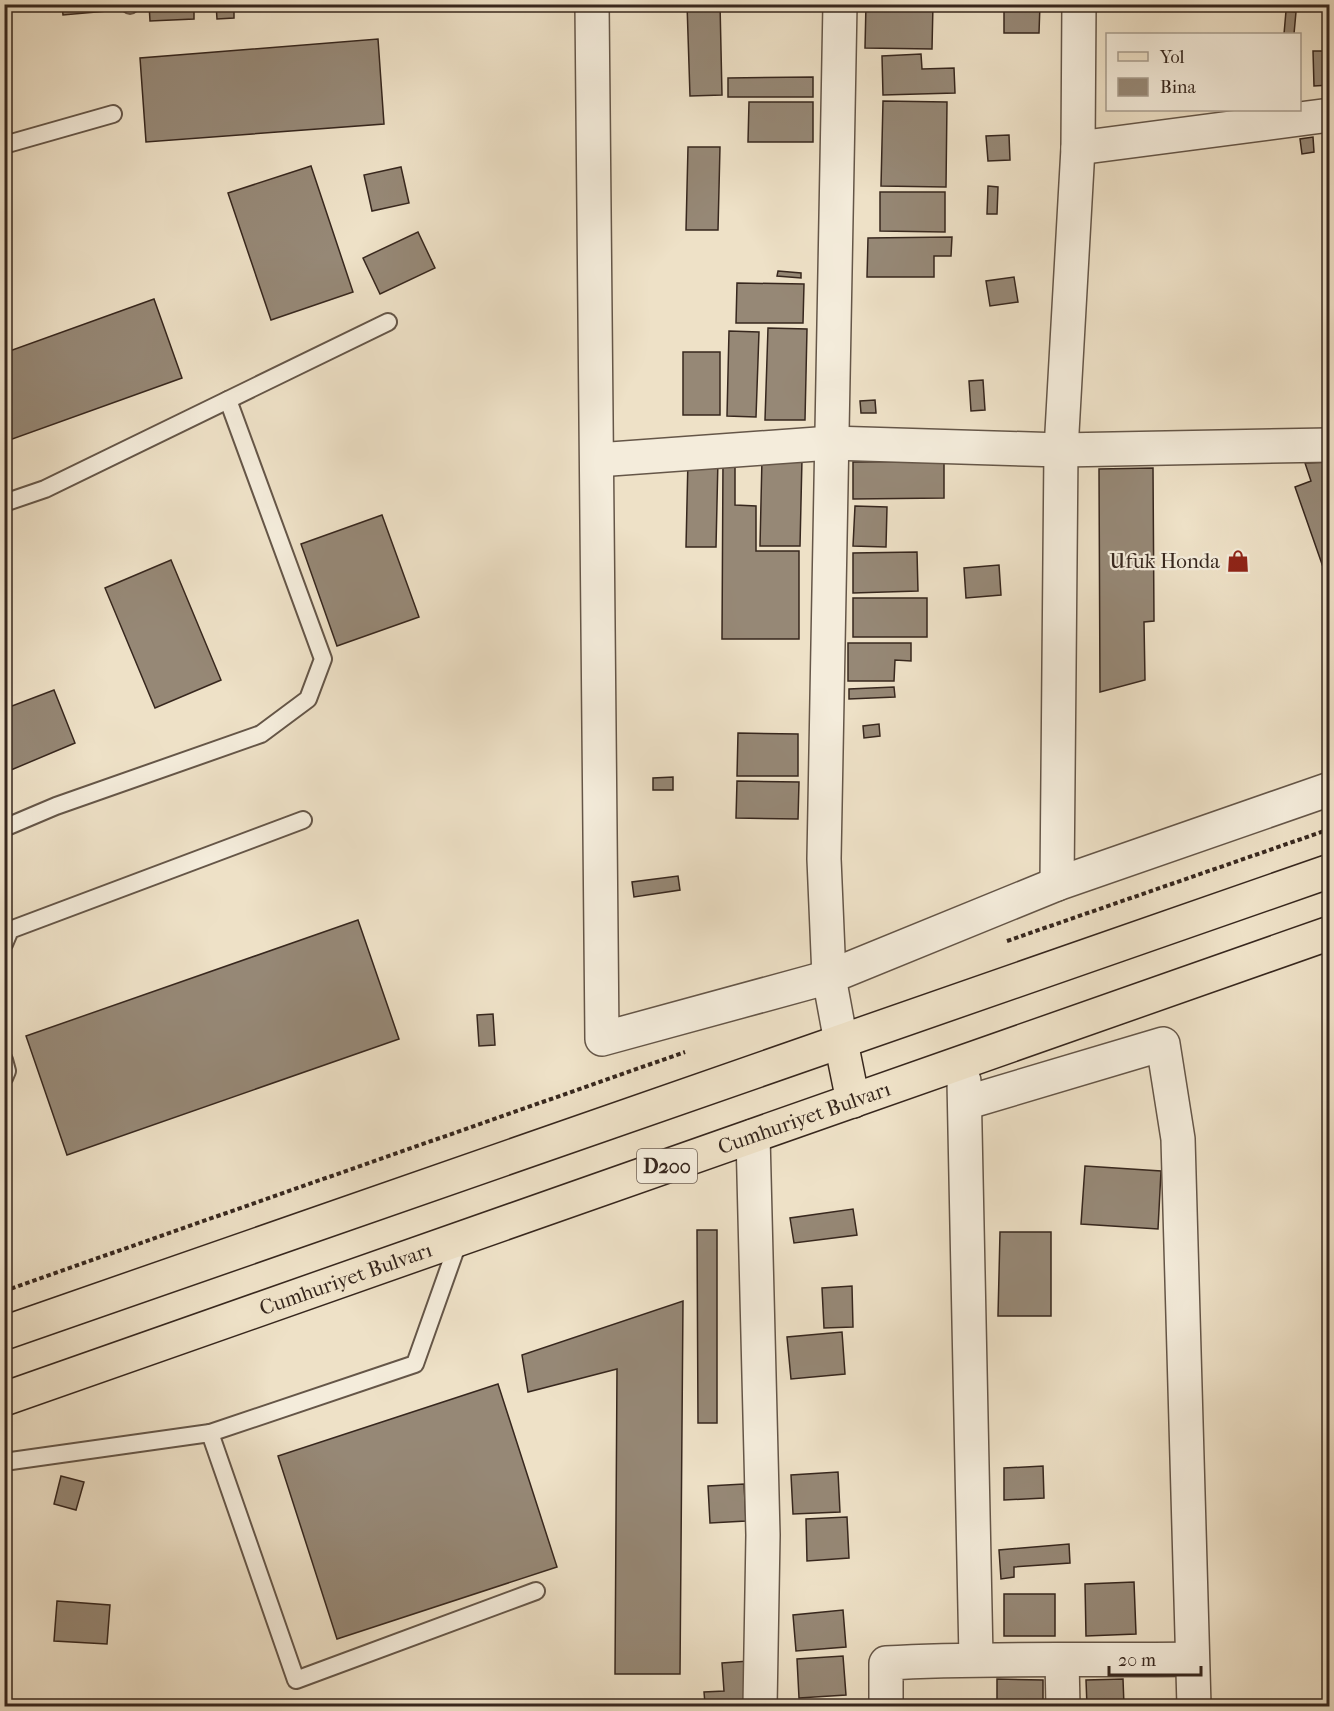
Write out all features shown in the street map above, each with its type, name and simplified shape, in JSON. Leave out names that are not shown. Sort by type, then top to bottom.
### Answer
[{"type":"main road","points":[[4,1333],[1329,871]]},
{"type":"main road","name":"Cumhuriyet Bulvarı","points":[[4,1399],[1329,933]]},
{"type":"main road","points":[[841,1042],[853,1101]]},
{"type":"street","points":[[592,4],[602,1040],[829,977],[1057,884],[1329,789]]},
{"type":"street","points":[[840,4],[825,859],[829,977],[841,1042]]},
{"type":"street","points":[[1057,884],[1061,450],[1078,148],[1079,4]]},
{"type":"street","points":[[1078,148],[1329,115]]},
{"type":"street","points":[[597,460],[831,443],[1061,450],[1329,445]]},
{"type":"street","points":[[964,1103],[1162,1044],[1178,1139],[1194,1707]]},
{"type":"street","points":[[964,1061],[976,1658]]},
{"type":"street","points":[[753,1136],[763,1535],[760,1707]]},
{"type":"street","points":[[886,1707],[886,1663],[976,1658],[1062,1661],[1192,1659]]},
{"type":"street","points":[[1062,1661],[1063,1707]]},
{"type":"lane","points":[[4,145],[113,114]]},
{"type":"lane","points":[[4,503],[45,489],[388,322]]},
{"type":"lane","points":[[4,828],[56,806],[261,734],[308,699],[323,659],[228,400]]},
{"type":"lane","points":[[4,944],[10,930],[303,820]]},
{"type":"lane","points":[[4,1060],[7,1071],[4,1078]]},
{"type":"lane","points":[[4,1462],[210,1433],[415,1364],[459,1239]]},
{"type":"lane","points":[[210,1433],[296,1680],[537,1591]]},
{"type":"path","points":[[996,945],[1329,829]]},
{"type":"path","points":[[4,1291],[690,1050]]},
{"type":"building","points":[[62,4],[107,4],[107,11],[63,15]]},
{"type":"building","points":[[149,4],[194,4],[194,19],[150,21]]},
{"type":"building","points":[[216,4],[234,4],[234,18],[217,19]]},
{"type":"building","points":[[687,4],[720,4],[722,95],[690,96]]},
{"type":"building","points":[[727,4],[816,4],[816,6],[727,7]]},
{"type":"building","points":[[866,4],[933,4],[932,49],[865,48]]},
{"type":"building","points":[[1004,4],[1040,4],[1039,33],[1004,33]]},
{"type":"building","points":[[1286,11],[1296,12],[1294,33],[1284,33]]},
{"type":"building","points":[[378,39],[384,124],[146,142],[140,58]]},
{"type":"building","points":[[1313,51],[1330,51],[1330,85],[1314,86]]},
{"type":"building","points":[[921,54],[922,69],[954,68],[955,93],[883,95],[882,56]]},
{"type":"building","points":[[813,77],[813,97],[728,97],[728,78]]},
{"type":"building","points":[[883,101],[947,102],[946,187],[881,186]]},
{"type":"building","points":[[749,102],[813,102],[813,142],[748,142]]},
{"type":"building","points":[[1009,135],[1010,160],[988,161],[986,136]]},
{"type":"building","points":[[1313,137],[1314,152],[1302,154],[1300,139]]},
{"type":"building","points":[[688,147],[720,147],[718,230],[686,230]]},
{"type":"building","points":[[311,166],[353,292],[271,320],[228,193]]},
{"type":"building","points":[[401,167],[409,203],[372,211],[364,175]]},
{"type":"building","points":[[988,186],[998,187],[997,214],[987,214]]},
{"type":"building","points":[[880,192],[945,192],[945,232],[880,231]]},
{"type":"building","points":[[418,232],[435,268],[380,294],[363,258]]},
{"type":"building","points":[[952,237],[951,256],[934,256],[934,277],[867,277],[868,238]]},
{"type":"building","points":[[778,271],[801,273],[801,278],[777,276]]},
{"type":"building","points":[[1014,277],[1018,302],[990,306],[986,281]]},
{"type":"building","points":[[737,283],[804,284],[803,323],[736,323]]},
{"type":"building","points":[[154,299],[182,378],[4,442],[4,353]]},
{"type":"building","points":[[768,328],[807,329],[805,420],[765,420]]},
{"type":"building","points":[[729,331],[759,332],[756,417],[727,416]]},
{"type":"building","points":[[683,352],[720,352],[720,415],[683,415]]},
{"type":"building","points":[[983,380],[985,410],[971,411],[969,381]]},
{"type":"building","points":[[875,400],[876,413],[861,413],[860,401]]},
{"type":"building","points":[[762,458],[802,459],[800,546],[760,546]]},
{"type":"building","points":[[688,459],[718,459],[716,547],[686,547]]},
{"type":"building","points":[[735,459],[735,505],[756,506],[756,551],[799,551],[799,639],[722,639],[723,460]]},
{"type":"building","points":[[944,461],[944,498],[853,499],[853,462]]},
{"type":"building","points":[[1330,462],[1330,587],[1295,487],[1311,481],[1305,463]]},
{"type":"building","points":[[1153,468],[1154,621],[1144,622],[1145,680],[1100,692],[1099,469]]},
{"type":"building","points":[[855,506],[887,507],[886,547],[853,546]]},
{"type":"building","points":[[382,515],[419,617],[337,646],[301,544]]},
{"type":"building","points":[[917,552],[918,591],[853,593],[853,553]]},
{"type":"building","points":[[171,560],[221,680],[155,708],[105,588]]},
{"type":"building","points":[[999,565],[1001,595],[966,598],[964,568]]},
{"type":"building","points":[[853,598],[927,598],[927,637],[853,637]]},
{"type":"building","points":[[848,643],[911,643],[911,661],[895,660],[894,681],[848,681]]},
{"type":"building","points":[[894,687],[895,697],[849,699],[849,689]]},
{"type":"building","points":[[54,690],[75,743],[11,770],[4,753],[4,709]]},
{"type":"building","points":[[879,724],[880,736],[864,738],[863,726]]},
{"type":"building","points":[[738,733],[798,734],[798,776],[737,776]]},
{"type":"building","points":[[673,777],[673,790],[653,790],[653,778]]},
{"type":"building","points":[[737,781],[799,782],[798,819],[736,818]]},
{"type":"building","points":[[678,876],[680,890],[634,897],[632,882]]},
{"type":"building","points":[[358,920],[399,1039],[67,1155],[26,1036]]},
{"type":"building","points":[[493,1014],[495,1045],[479,1046],[477,1015]]},
{"type":"building","points":[[1085,1166],[1161,1171],[1158,1229],[1081,1224]]},
{"type":"building","points":[[853,1209],[857,1235],[794,1243],[790,1218]]},
{"type":"building","points":[[697,1230],[717,1230],[717,1423],[698,1423]]},
{"type":"building","points":[[1000,1232],[1051,1232],[1051,1316],[998,1316]]},
{"type":"building","points":[[852,1286],[853,1327],[824,1328],[822,1288]]},
{"type":"building","points":[[683,1301],[680,1674],[615,1674],[617,1369],[528,1392],[522,1355]]},
{"type":"building","points":[[842,1332],[845,1374],[791,1379],[787,1337]]},
{"type":"building","points":[[498,1384],[557,1567],[337,1639],[278,1456]]},
{"type":"building","points":[[1043,1466],[1044,1498],[1004,1500],[1004,1468]]},
{"type":"building","points":[[838,1472],[840,1512],[793,1514],[791,1475]]},
{"type":"building","points":[[61,1476],[84,1482],[76,1510],[54,1504]]},
{"type":"building","points":[[744,1484],[746,1521],[710,1523],[708,1486]]},
{"type":"building","points":[[847,1517],[849,1558],[807,1561],[806,1519]]},
{"type":"building","points":[[1069,1544],[1070,1563],[1014,1567],[1014,1577],[1001,1579],[999,1550]]},
{"type":"building","points":[[1134,1582],[1136,1634],[1086,1636],[1085,1584]]},
{"type":"building","points":[[1004,1594],[1055,1594],[1055,1636],[1004,1636]]},
{"type":"building","points":[[57,1601],[110,1605],[107,1644],[54,1641]]},
{"type":"building","points":[[843,1610],[846,1647],[796,1651],[793,1615]]},
{"type":"building","points":[[843,1656],[846,1695],[799,1698],[797,1659]]},
{"type":"building","points":[[749,1661],[751,1701],[705,1704],[704,1692],[724,1691],[722,1663]]},
{"type":"building","points":[[997,1679],[1043,1680],[1043,1706],[997,1706]]},
{"type":"building","points":[[1123,1679],[1124,1706],[1087,1706],[1086,1680]]},
{"type":"place","name":"Ufuk Honda","points":[[1238,561]]}]
